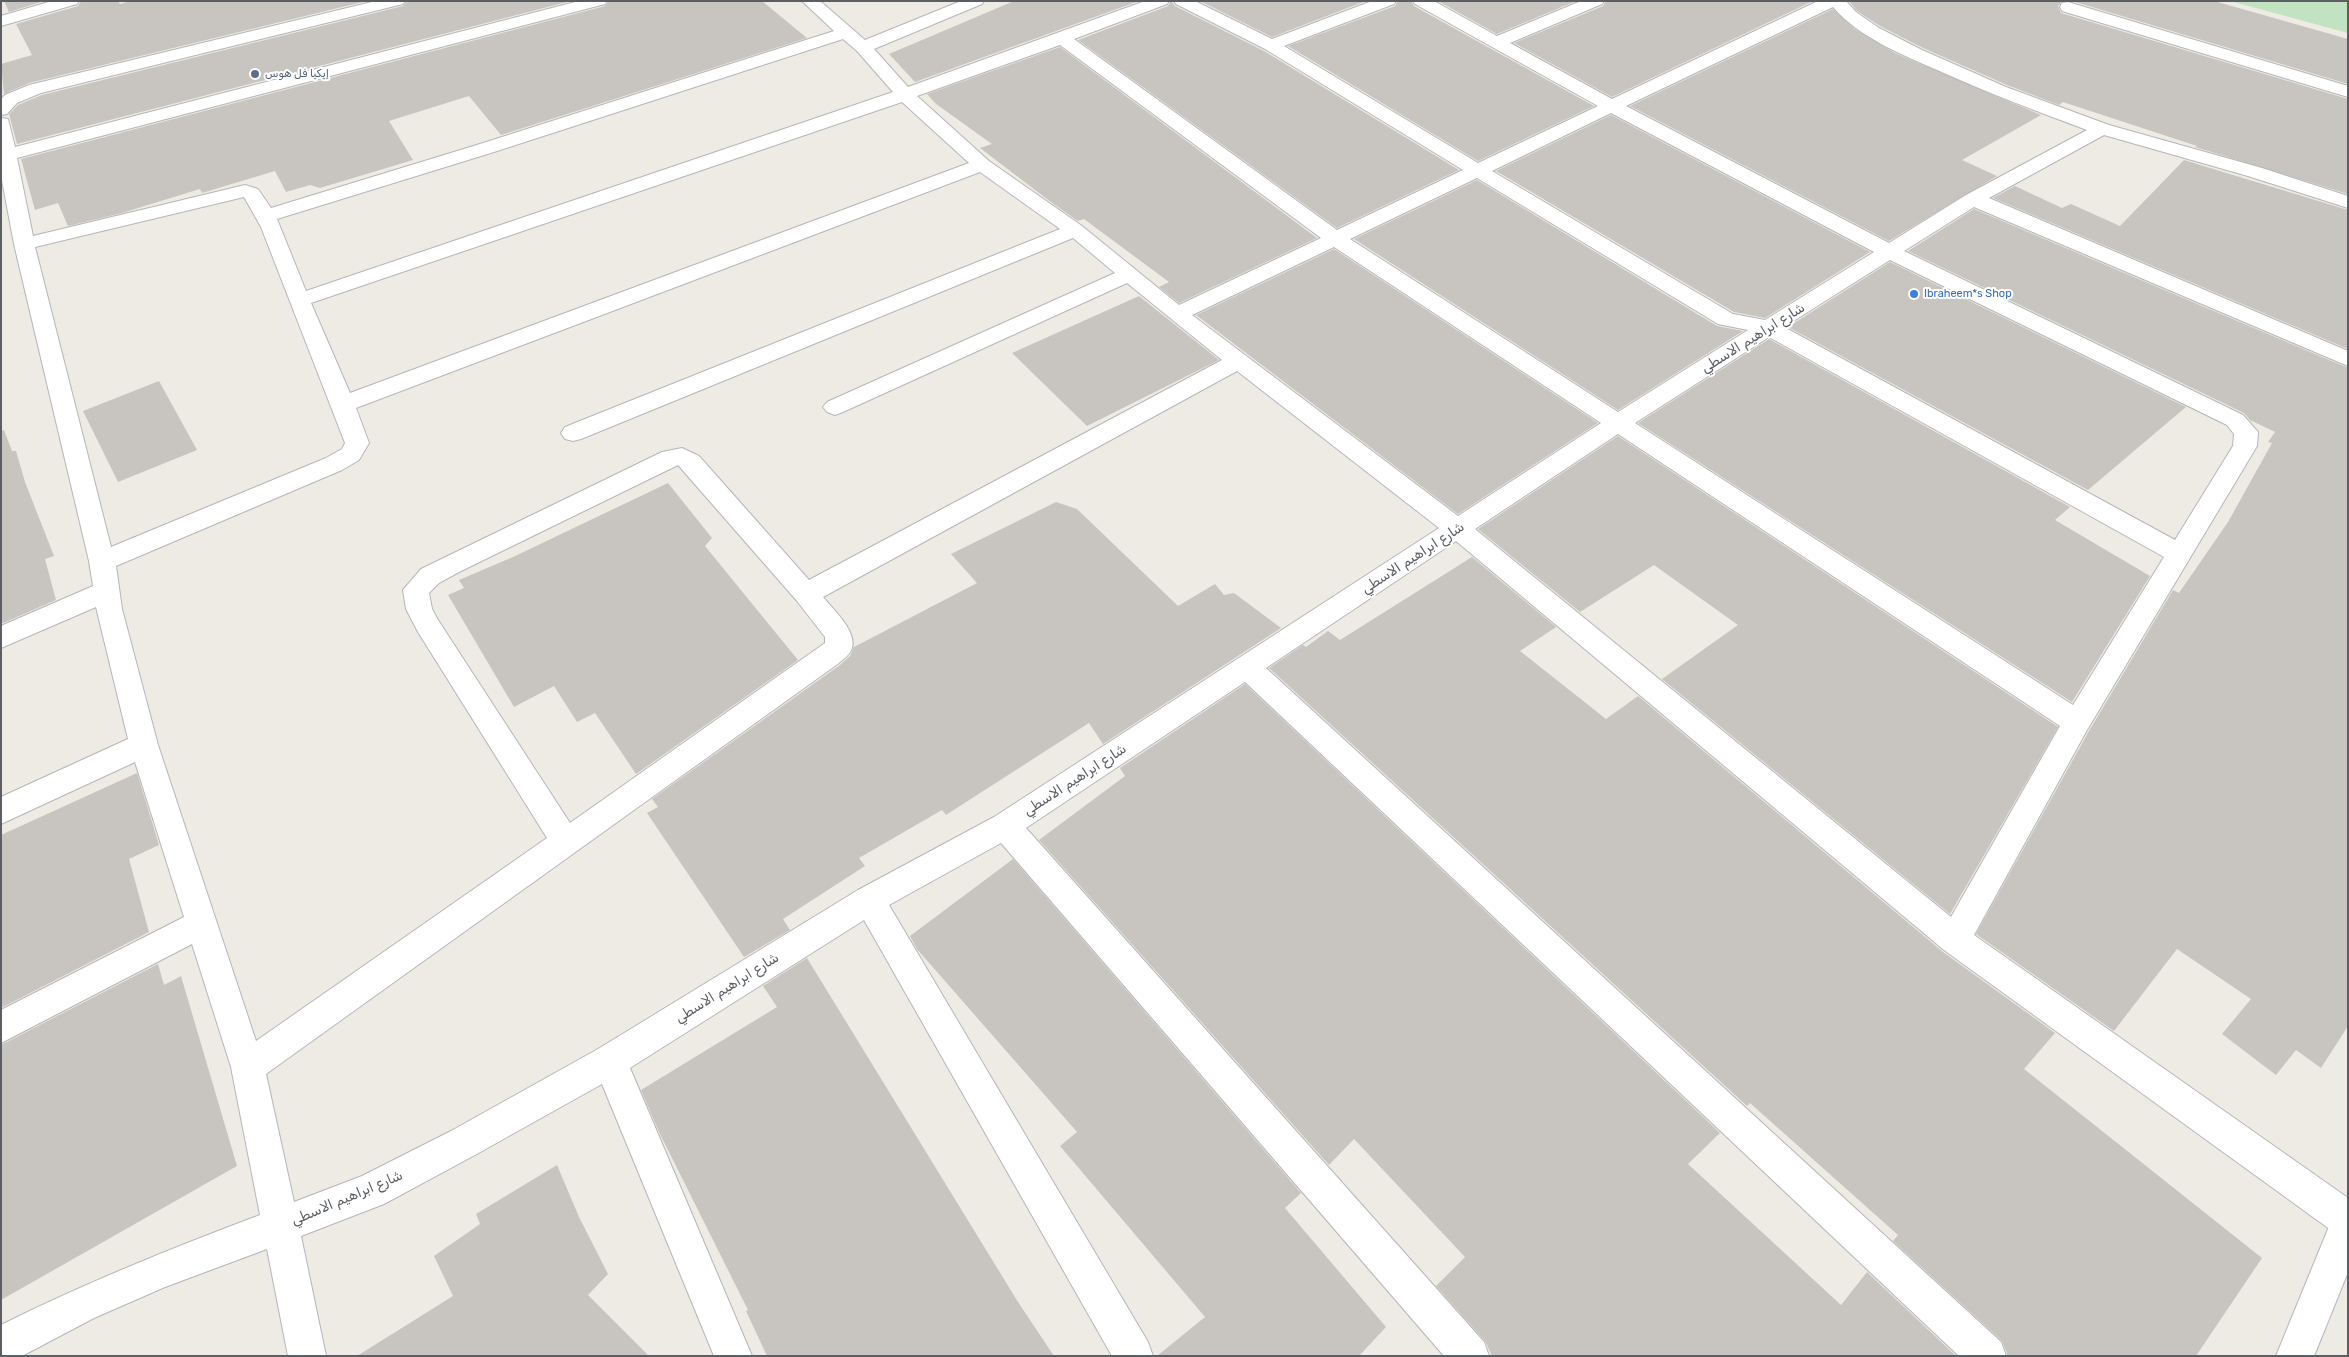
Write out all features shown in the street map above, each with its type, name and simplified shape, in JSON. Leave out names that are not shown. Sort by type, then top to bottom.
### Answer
[{"type":"street","points":[[1,21],[71,1]]},
{"type":"street","points":[[1,110],[11,99],[35,89],[397,1]]},
{"type":"street","points":[[8,155],[599,1]]},
{"type":"street","points":[[810,1],[855,40],[905,95],[982,165],[1075,230],[1177,314],[1458,529],[1955,940],[2348,1220]]},
{"type":"street","points":[[266,216],[487,148],[855,40],[976,1]]},
{"type":"street","points":[[298,300],[905,95],[1063,39],[1113,11],[1160,1]]},
{"type":"street","points":[[1182,1],[1271,46],[1479,170],[1608,250],[1726,319],[1769,328],[2179,554]]},
{"type":"street","points":[[1271,46],[1388,1]]},
{"type":"street","points":[[1421,1],[1610,105],[1890,252],[2242,425],[2246,432],[2245,446],[2077,722],[1955,940]]},
{"type":"street","points":[[1497,42],[1596,1]]},
{"type":"street","points":[[1177,314],[1479,170],[1610,105],[1832,1]]},
{"type":"street","points":[[1837,1],[1858,21],[1916,54],[2000,91],[2102,129],[2255,172],[2348,202]]},
{"type":"street","points":[[2068,7],[2348,92]]},
{"type":"street","points":[[1063,39],[1336,239],[2077,722]]},
{"type":"street","points":[[1,123],[24,244],[102,561],[106,591],[144,745],[248,1067],[307,1356]]},
{"type":"street","name":"شارع ابراهيم الاسطي","points":[[1,1346],[81,1305],[159,1271],[371,1191],[463,1143],[610,1061],[869,900],[1005,826],[1617,423],[1973,199],[2102,129]]},
{"type":"street","points":[[344,404],[982,165]]},
{"type":"street","points":[[24,244],[245,191],[255,196],[266,216],[298,300],[344,404],[357,443],[351,454],[344,459],[102,561]]},
{"type":"street","points":[[1973,199],[2348,359]]},
{"type":"street","points":[[573,433],[1075,230]]},
{"type":"street","points":[[835,407],[1128,275]]},
{"type":"street","points":[[806,594],[1239,360]]},
{"type":"street","points":[[248,1067],[829,656],[839,647],[838,635],[806,594],[691,462],[682,456],[670,458],[473,553],[430,576],[416,590],[419,609],[427,625],[566,842]]},
{"type":"street","points":[[1,638],[106,591]]},
{"type":"street","points":[[1247,667],[1987,1356]]},
{"type":"street","points":[[1,811],[144,745]]},
{"type":"street","points":[[1005,826],[1470,1356]]},
{"type":"street","points":[[869,900],[1134,1356]]},
{"type":"street","points":[[1,1027],[202,923]]},
{"type":"street","points":[[610,1061],[733,1356]]},
{"type":"street","points":[[2296,1356],[2348,1225]]},
{"type":"green space","points":[[2230,1],[2348,1],[2348,33]]},
{"type":"building","points":[[4,1],[44,1],[9,12]]},
{"type":"building","points":[[81,1],[118,1],[120,4],[131,1],[367,1],[29,83],[4,94],[1,64],[32,55],[16,24],[78,6]]},
{"type":"building","points":[[407,1],[571,1],[17,144],[9,114],[18,105],[42,95],[403,6]]},
{"type":"building","points":[[609,1],[762,1],[807,38],[501,135],[469,96],[389,121],[413,160],[320,188],[310,185],[286,192],[275,171],[202,193],[200,189],[122,213],[68,226],[58,203],[35,210],[21,159],[605,6]]},
{"type":"building","points":[[1014,1],[1139,1],[915,82],[889,54]]},
{"type":"building","points":[[1171,1],[1175,6],[1264,51],[1459,170],[1337,228],[1078,40],[1168,6]]},
{"type":"building","points":[[1200,1],[1366,1],[1272,37]]},
{"type":"building","points":[[1398,1],[1411,1],[1414,6],[1594,106],[1478,161],[1288,46],[1395,6]]},
{"type":"building","points":[[1438,1],[1576,1],[1497,34]]},
{"type":"building","points":[[1606,1],[1813,1],[1612,97],[1514,43],[1603,6]]},
{"type":"building","points":[[1849,1],[2062,1],[2058,6],[2061,13],[2348,99],[2348,194],[2195,147],[2197,146],[2063,102],[2059,105],[2007,85],[1923,48],[1880,26],[1857,11]]},
{"type":"building","points":[[2072,1],[2214,1],[2348,39],[2348,84]]},
{"type":"building","points":[[1833,9],[1855,29],[1895,53],[2041,115],[1962,160],[1997,176],[1889,241],[1630,106]]},
{"type":"building","points":[[1060,47],[1317,238],[1179,303],[1159,287],[1169,282],[1084,219],[1078,221],[1051,202],[980,148],[992,144],[936,104],[927,94]]},
{"type":"building","points":[[1611,115],[1870,252],[1765,318],[1734,312],[1496,171]]},
{"type":"building","points":[[2184,160],[2348,210],[2348,349],[1993,198],[2015,186],[2062,208],[2071,204],[2120,226]]},
{"type":"building","points":[[1477,180],[1717,326],[1743,331],[1618,410],[1354,239]]},
{"type":"building","points":[[1974,209],[2348,368],[2348,1026],[2321,1068],[2296,1050],[2276,1075],[2222,1034],[2251,999],[2177,949],[2114,1031],[1976,934],[2089,731],[2173,590],[2179,593],[2228,522],[2272,443],[2268,442],[2275,432],[2250,420],[2244,413],[1908,251]]},
{"type":"building","points":[[1334,249],[1598,423],[1458,514],[1196,315]]},
{"type":"building","points":[[1890,262],[2186,407],[2088,490],[1788,327]]},
{"type":"building","points":[[1139,296],[1219,360],[1087,426],[1012,353]]},
{"type":"building","points":[[1769,339],[2070,507],[2055,520],[2150,576],[2072,702],[1638,423]]},
{"type":"building","points":[[159,381],[197,450],[118,482],[83,411]]},
{"type":"building","points":[[4,430],[12,451],[16,451],[25,482],[54,556],[45,559],[56,600],[1,624],[1,431]]},
{"type":"building","points":[[1618,436],[2058,727],[1950,914],[1662,679],[1738,625],[1654,565],[1580,612],[1478,529]]},
{"type":"building","points":[[668,483],[712,538],[705,546],[798,660],[636,774],[595,713],[577,722],[554,686],[514,707],[448,595],[464,588],[459,580],[513,557]]},
{"type":"building","points":[[1056,502],[1077,509],[1178,606],[1215,584],[1224,595],[1234,593],[1281,628],[1103,744],[1089,723],[946,815],[942,810],[859,858],[865,866],[783,919],[790,930],[744,957],[647,813],[658,807],[652,799],[840,665],[850,656],[854,647],[977,583],[951,554]]},
{"type":"building","points":[[1472,557],[1556,627],[1520,651],[1606,719],[1638,696],[1943,952],[2055,1033],[2024,1069],[2262,1258],[2196,1356],[2008,1356],[2002,1341],[1893,1241],[1898,1235],[1750,1103],[1747,1106],[1269,668],[1303,645],[1306,647],[1328,631],[1340,640]]},
{"type":"building","points":[[1245,684],[1720,1133],[1688,1164],[1841,1305],[1867,1272],[1956,1356],[1492,1356],[1485,1341],[1436,1286],[1465,1257],[1354,1139],[1329,1165],[1039,840],[1125,776],[1120,768]]},
{"type":"building","points":[[137,773],[159,845],[129,859],[149,932],[1,1008],[1,835]]},
{"type":"building","points":[[1013,859],[1301,1193],[1285,1208],[1386,1327],[1359,1356],[1157,1356],[1205,1317],[1060,1146],[1077,1132],[917,949],[910,936]]},
{"type":"building","points":[[807,958],[1018,1302],[1054,1356],[767,1356],[746,1311],[748,1310],[659,1132],[641,1090],[777,1007],[763,986]]},
{"type":"building","points":[[158,964],[164,985],[181,976],[237,1166],[1,1300],[1,1045]]},
{"type":"building","points":[[557,1165],[579,1217],[608,1274],[588,1295],[649,1356],[357,1356],[453,1296],[434,1256],[480,1224],[476,1214]]},
{"type":"place","name":"إيكيا فل هوس","points":[[255,74]]},
{"type":"place","name":"Ibraheem*s Shop","points":[[1914,294]]}]
